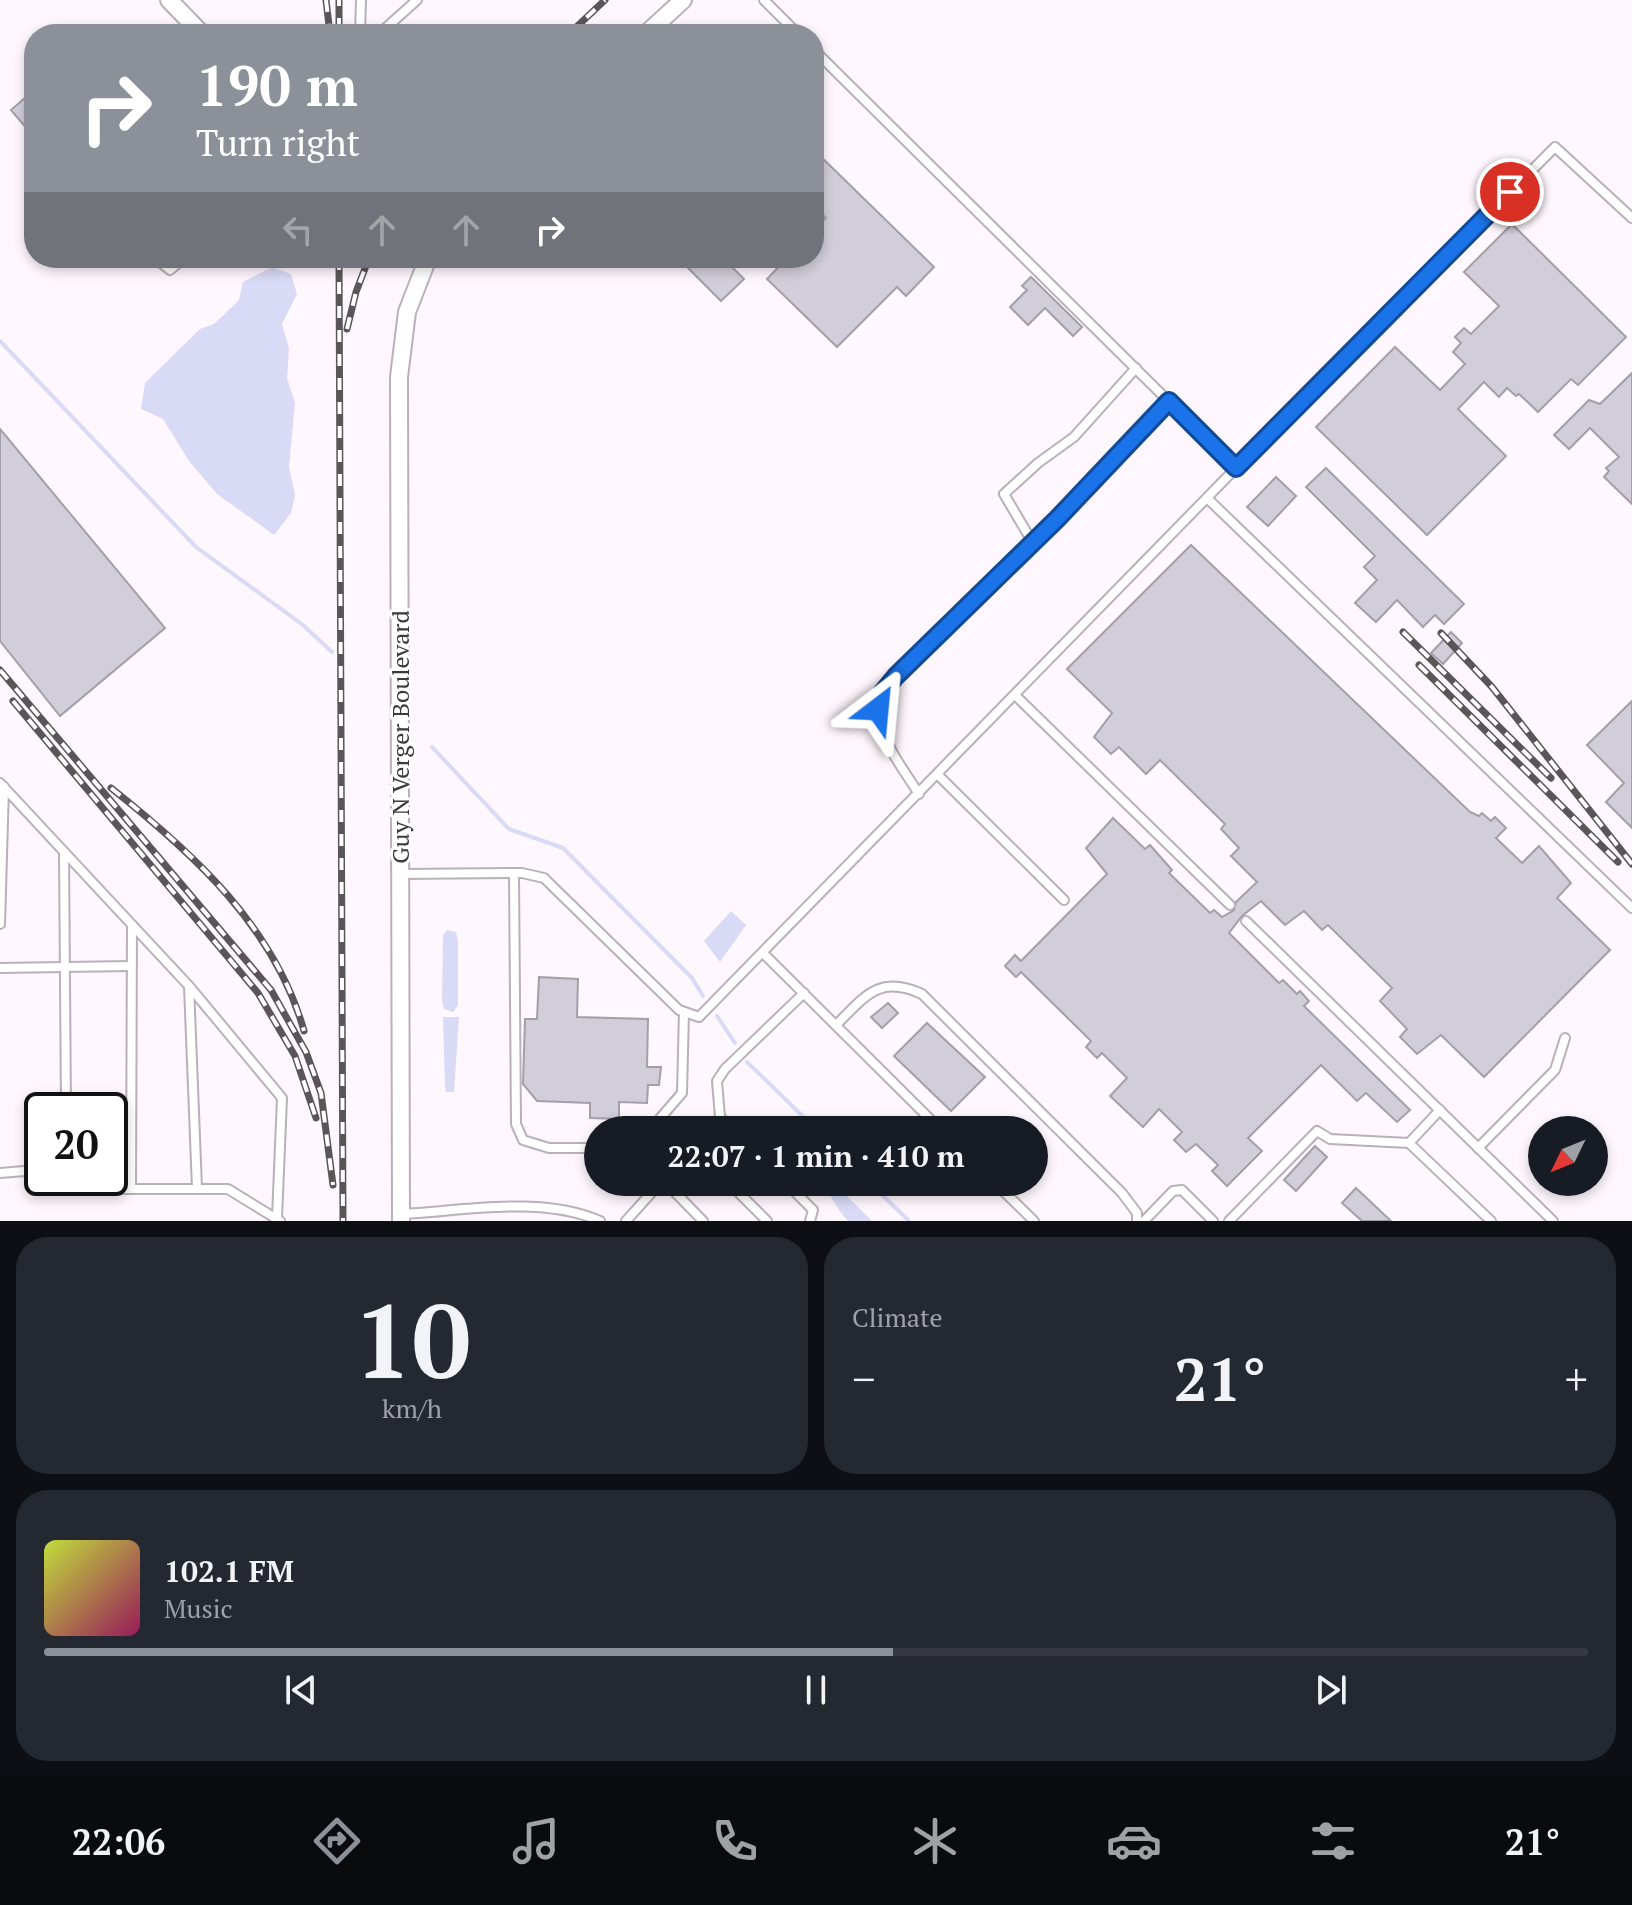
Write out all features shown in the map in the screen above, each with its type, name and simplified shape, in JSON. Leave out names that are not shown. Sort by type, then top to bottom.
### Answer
[{"type":"street","points":[[169,0],[192,24]]},
{"type":"street","points":[[657,24],[683,0]]},
{"type":"street","name":"Guy N Verger Boulevard","points":[[401,1217],[400,347],[423,268]]},
{"type":"lane","points":[[360,24],[361,0]]},
{"type":"lane","points":[[390,24],[417,0]]},
{"type":"lane","points":[[764,0],[788,24]]},
{"type":"lane","points":[[824,60],[1236,468]]},
{"type":"lane","points":[[400,874],[514,874],[544,878],[684,1012],[699,1017],[1555,147],[1632,218]]},
{"type":"lane","points":[[1033,543],[1004,494],[1038,463],[1074,437],[1136,368]]},
{"type":"lane","points":[[919,794],[881,731],[878,709],[882,693],[1033,543],[1169,401]]},
{"type":"lane","points":[[1207,498],[1632,908]]},
{"type":"lane","points":[[1016,696],[1230,905]]},
{"type":"lane","points":[[938,775],[1064,900]]},
{"type":"lane","points":[[2,785],[189,986],[282,1098],[279,1219],[228,1189],[128,1189]]},
{"type":"lane","points":[[0,924],[2,785]]},
{"type":"lane","points":[[64,852],[66,1092]]},
{"type":"lane","points":[[514,874],[516,1124],[523,1140],[549,1148],[584,1148]]},
{"type":"lane","points":[[1246,921],[1553,1221]]},
{"type":"lane","points":[[131,1189],[132,925]]},
{"type":"lane","points":[[763,953],[927,1116]]},
{"type":"lane","points":[[0,968],[131,966]]},
{"type":"lane","points":[[836,1025],[875,988],[893,985],[922,994],[1122,1193],[1137,1213],[1137,1221]]},
{"type":"lane","points":[[189,986],[197,1188]]},
{"type":"lane","points":[[720,1116],[717,1081],[725,1069],[804,993]]},
{"type":"lane","points":[[662,1116],[682,1093],[684,1012]]},
{"type":"lane","points":[[1478,1148],[1555,1070],[1565,1038]]},
{"type":"lane","points":[[1409,1143],[1440,1110]]},
{"type":"lane","points":[[1229,1221],[1317,1131],[1330,1139],[1409,1143],[1491,1221]]},
{"type":"lane","points":[[0,1173],[24,1171]]},
{"type":"lane","points":[[1144,1221],[1173,1191],[1182,1190],[1213,1221]]},
{"type":"lane","points":[[626,1221],[650,1196]]},
{"type":"lane","points":[[677,1196],[703,1221]]},
{"type":"lane","points":[[742,1196],[767,1221]]},
{"type":"lane","points":[[799,1196],[813,1210],[810,1221]]},
{"type":"lane","points":[[1008,1196],[1034,1221]]},
{"type":"lane","points":[[401,1217],[528,1208],[570,1211],[600,1221]]},
{"type":"lane","points":[[478,1210],[479,1221]]},
{"type":"water","points":[[275,268],[291,274],[297,294],[282,324],[289,348],[287,378],[295,403],[289,467],[295,495],[291,513],[274,535],[217,494],[189,461],[163,419],[141,409],[145,383],[200,329],[214,324],[239,300],[243,282]]},
{"type":"water","points":[[731,911],[746,925],[720,962],[704,941]]},
{"type":"water","points":[[447,930],[456,932],[458,941],[458,1005],[453,1012],[444,1009],[442,1001],[443,935]]},
{"type":"water","points":[[443,1017],[459,1017],[454,1092],[446,1092],[445,1088]]},
{"type":"water","points":[[831,1196],[847,1196],[872,1221],[848,1221]]},
{"type":"building","points":[[24,99],[24,125],[11,110]]},
{"type":"building","points":[[824,160],[934,267],[906,296],[897,287],[837,347],[767,279],[777,268],[824,268]]},
{"type":"building","points":[[1512,224],[1626,337],[1578,385],[1571,379],[1538,412],[1519,394],[1516,396],[1507,388],[1499,397],[1484,382],[1458,409],[1506,456],[1427,535],[1316,427],[1395,347],[1440,390],[1465,364],[1453,352],[1461,343],[1455,337],[1464,328],[1471,334],[1499,306],[1464,272]]},
{"type":"building","points":[[688,268],[733,268],[744,279],[721,301]]},
{"type":"building","points":[[1031,277],[1082,327],[1073,336],[1045,308],[1028,325],[1010,307],[1027,290],[1022,286]]},
{"type":"building","points":[[1632,373],[1632,504],[1604,477],[1609,471],[1606,468],[1619,457],[1590,428],[1569,449],[1554,435],[1589,400],[1600,404]]},
{"type":"building","points":[[0,429],[165,628],[60,716],[0,641]]},
{"type":"building","points":[[1326,468],[1464,604],[1444,624],[1435,615],[1423,627],[1397,600],[1376,622],[1355,603],[1377,580],[1364,567],[1375,556],[1306,487]]},
{"type":"building","points":[[1276,477],[1296,496],[1268,526],[1247,507]]},
{"type":"building","points":[[1191,545],[1470,812],[1479,816],[1482,813],[1491,821],[1495,817],[1506,828],[1496,838],[1522,863],[1539,846],[1571,883],[1557,898],[1610,950],[1484,1077],[1441,1035],[1417,1054],[1400,1037],[1407,1029],[1380,1001],[1392,988],[1328,925],[1322,930],[1304,911],[1285,925],[1261,901],[1242,916],[1229,933],[1279,983],[1283,980],[1297,994],[1300,991],[1309,1001],[1304,1006],[1410,1110],[1397,1122],[1366,1093],[1357,1101],[1321,1065],[1248,1138],[1262,1151],[1227,1186],[1212,1171],[1218,1165],[1196,1144],[1186,1152],[1174,1140],[1182,1132],[1159,1109],[1143,1127],[1110,1096],[1127,1078],[1102,1053],[1097,1058],[1086,1047],[1091,1041],[1021,972],[1016,977],[1005,966],[1015,955],[1021,961],[1107,874],[1086,848],[1113,818],[1145,849],[1150,845],[1172,870],[1169,873],[1210,913],[1214,910],[1222,917],[1234,910],[1236,902],[1257,882],[1231,856],[1239,848],[1221,829],[1225,824],[1160,760],[1146,774],[1119,747],[1111,754],[1094,737],[1112,713],[1067,669]]},
{"type":"building","points":[[1451,632],[1462,643],[1443,664],[1431,653]]},
{"type":"building","points":[[1632,701],[1632,828],[1606,802],[1624,783],[1587,745]]},
{"type":"building","points":[[539,977],[578,979],[577,1017],[648,1019],[647,1067],[661,1067],[659,1085],[648,1085],[647,1103],[619,1102],[619,1116],[590,1116],[590,1103],[537,1101],[523,1084],[525,1019],[537,1019]]},
{"type":"building","points":[[888,1003],[898,1013],[882,1028],[871,1017]]},
{"type":"building","points":[[927,1023],[985,1077],[951,1111],[894,1056]]},
{"type":"building","points":[[1315,1146],[1327,1157],[1296,1191],[1284,1180]]},
{"type":"building","points":[[1356,1188],[1391,1221],[1362,1221],[1342,1203]]},
{"type":"waterway","points":[[0,341],[196,547],[303,625],[332,652]]},
{"type":"waterway","points":[[432,747],[509,829],[563,848],[692,978],[703,996]]},
{"type":"waterway","points":[[717,1016],[735,1043]]},
{"type":"waterway","points":[[747,1062],[803,1116]]},
{"type":"waterway","points":[[883,1196],[909,1221]]},
{"type":"railway","points":[[326,0],[329,24]]},
{"type":"railway","points":[[339,0],[339,24]]},
{"type":"railway","points":[[580,24],[605,0]]},
{"type":"railway","points":[[339,268],[343,1221]]},
{"type":"railway","points":[[347,329],[365,268]]},
{"type":"railway","points":[[1403,632],[1551,778]]},
{"type":"railway","points":[[1441,633],[1492,687],[1632,864]]},
{"type":"railway","points":[[1419,665],[1618,862]]},
{"type":"railway","points":[[0,670],[271,990],[306,1052],[321,1093],[333,1185]]},
{"type":"railway","points":[[13,701],[258,993],[295,1056],[316,1118]]},
{"type":"railway","points":[[111,788],[200,866],[252,926],[291,993],[304,1031]]},
{"type":"route","points":[[878,709],[882,693],[896,676],[1057,519],[1169,401],[1236,468],[1510,192]]}]
